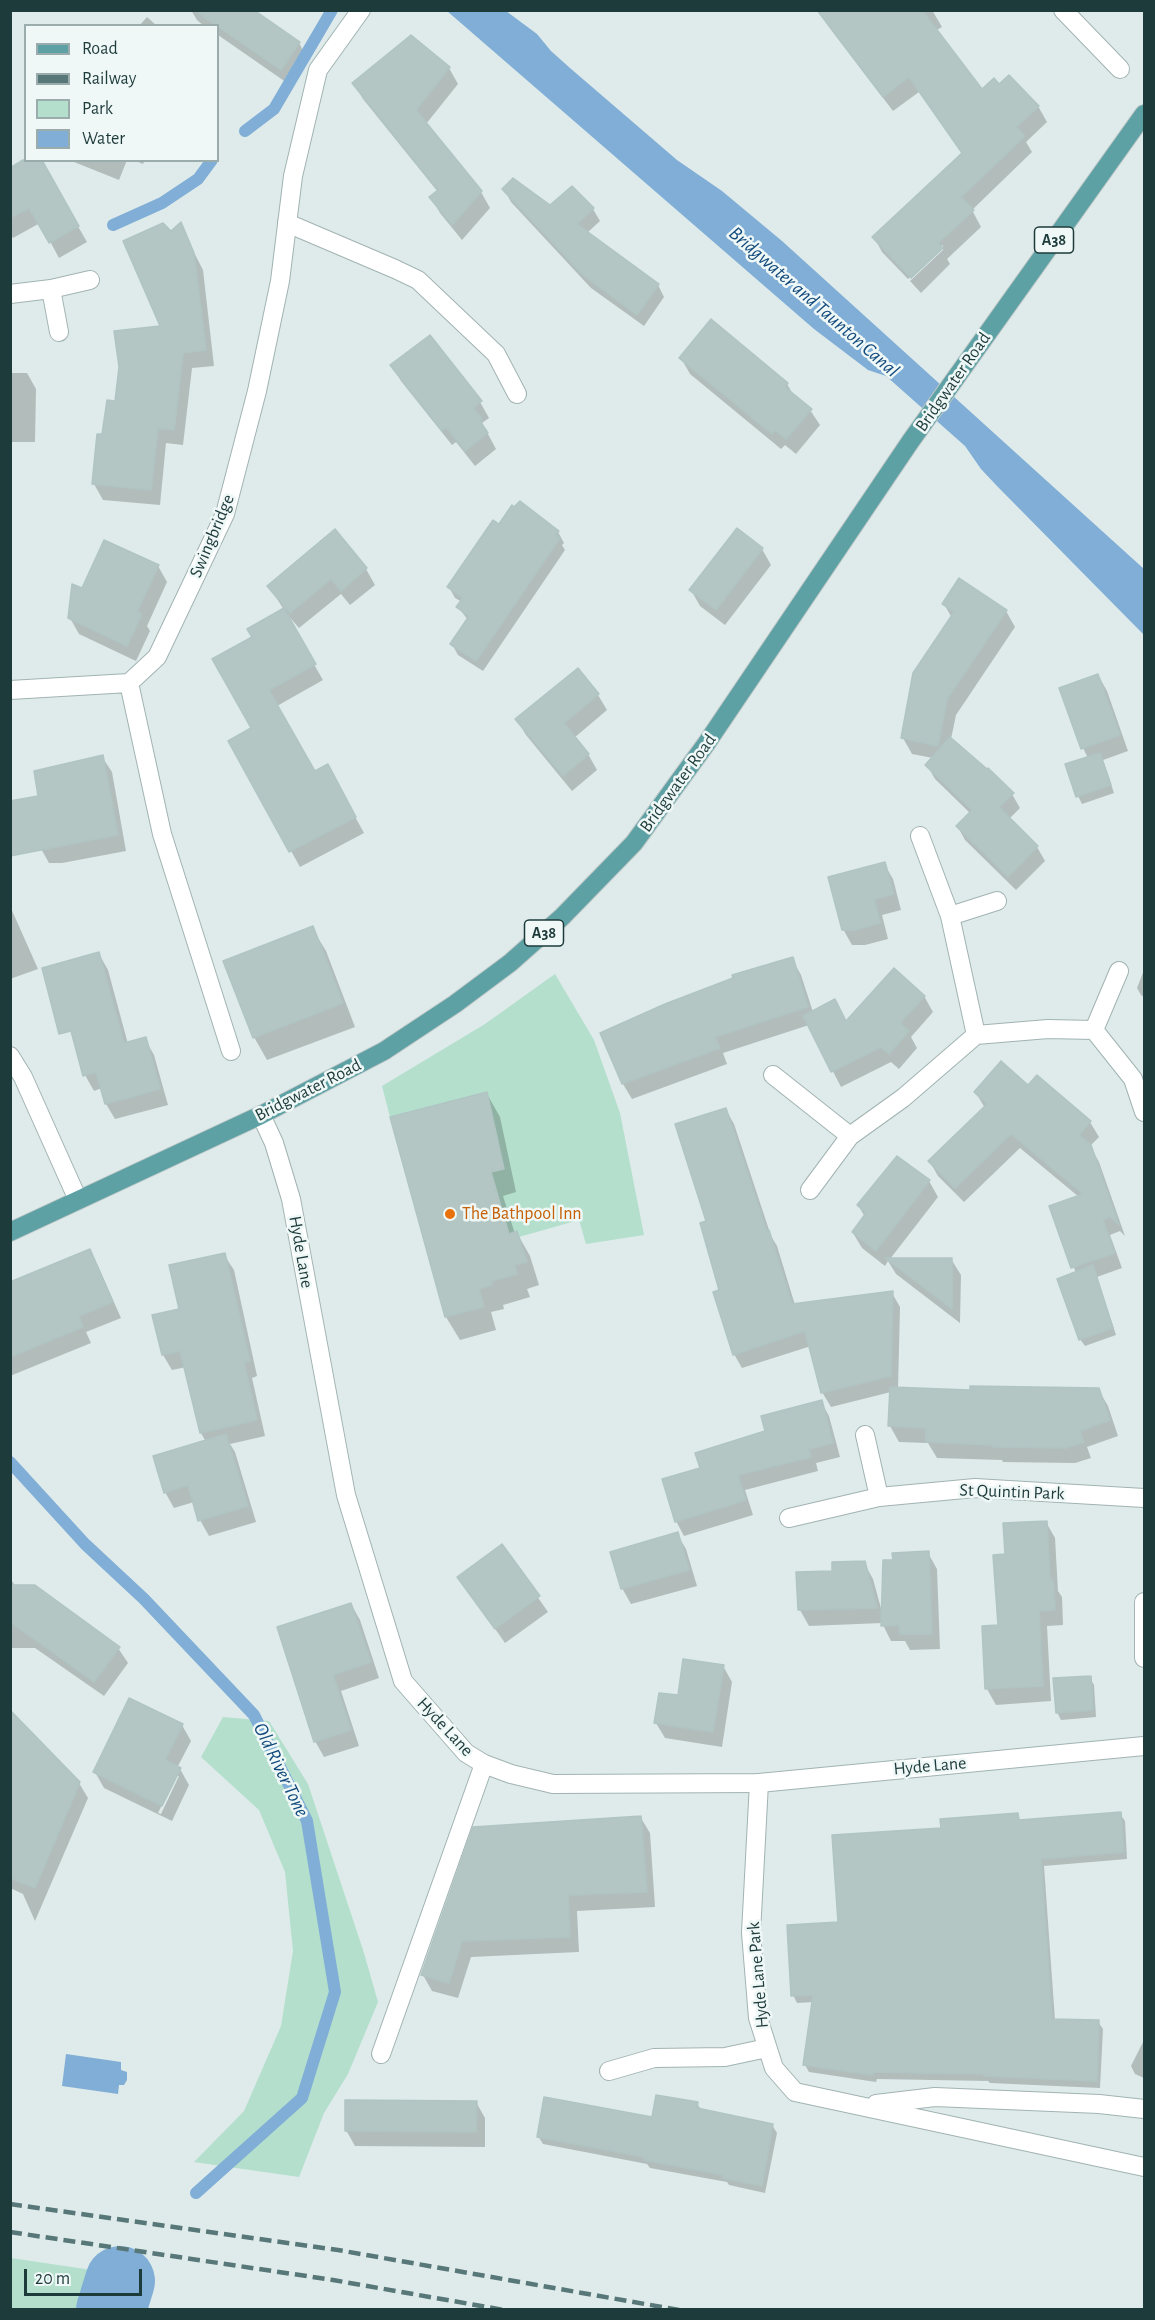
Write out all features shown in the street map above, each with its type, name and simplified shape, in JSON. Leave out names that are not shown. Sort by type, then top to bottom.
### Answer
[{"type":"main road","name":"Bridgwater Road","points":[[10,1232],[261,1115],[384,1051],[455,1004],[510,963],[562,918],[634,843],[706,744],[910,442],[1144,114]]},
{"type":"street","name":"Swingbridge","points":[[129,683],[157,657],[225,514],[257,391],[280,281],[292,176],[318,70],[361,10]]},
{"type":"street","points":[[1063,10],[1120,69]]},
{"type":"street","points":[[287,223],[418,280],[496,354],[517,394]]},
{"type":"street","points":[[10,294],[51,289],[90,280]]},
{"type":"street","points":[[51,289],[59,332]]},
{"type":"street","points":[[10,690],[129,683],[162,834],[231,1050]]},
{"type":"street","points":[[920,836],[950,916],[976,1035]]},
{"type":"street","points":[[950,916],[997,901]]},
{"type":"street","points":[[1094,1030],[1119,971]]},
{"type":"street","points":[[810,1190],[850,1136],[903,1098],[976,1035],[1048,1029],[1094,1030]]},
{"type":"street","points":[[1094,1030],[1133,1079],[1144,1112]]},
{"type":"street","points":[[10,1056],[23,1077],[78,1200]]},
{"type":"street","points":[[773,1075],[850,1136]]},
{"type":"street","name":"Hyde Lane","points":[[261,1115],[274,1143],[291,1199],[346,1495],[403,1681],[466,1753],[484,1764],[511,1774],[553,1784],[759,1783],[1144,1746]]},
{"type":"street","points":[[865,1435],[879,1497]]},
{"type":"street","name":"St Quintin Park","points":[[789,1518],[879,1497],[975,1488],[1144,1498]]},
{"type":"street","points":[[1144,1602],[1144,1658]]},
{"type":"street","points":[[381,2054],[484,1764]]},
{"type":"street","name":"Hyde Lane Park","points":[[759,1783],[751,1932],[758,2018],[774,2068],[795,2092],[1144,2167]]},
{"type":"street","points":[[609,2072],[654,2058],[725,2057],[767,2048]]},
{"type":"street","name":"Hyde Lane Park","points":[[860,2106],[935,2097],[1099,2104],[1144,2109]]},
{"type":"green space","points":[[555,974],[594,1040],[620,1113],[644,1235],[586,1244],[579,1220],[519,1237],[517,1231],[509,1234],[506,1225],[492,1229],[479,1175],[504,1169],[487,1092],[390,1117],[382,1086],[485,1024]]},
{"type":"green space","points":[[223,1717],[269,1721],[308,1784],[378,2002],[348,2074],[324,2113],[299,2177],[194,2162],[244,2111],[281,2026],[293,1951],[285,1872],[259,1810],[201,1757]]},
{"type":"green space","points":[[11,2258],[112,2273],[125,2309],[11,2309]]},
{"type":"water","name":"Bridgwater and Taunton Canal","points":[[447,11],[506,11],[537,34],[551,51],[677,160],[722,191],[782,241],[1144,569],[1144,635],[997,486],[981,469],[965,446],[886,376],[868,370],[814,329]]},
{"type":"water","points":[[66,2054],[121,2062],[121,2070],[127,2072],[127,2080],[124,2085],[119,2085],[118,2094],[62,2086]]},
{"type":"building","points":[[194,10],[254,10],[300,42],[281,70],[219,27],[219,24],[214,24]]},
{"type":"building","points":[[817,10],[922,10],[982,89],[994,78],[999,84],[1009,75],[1039,106],[1016,127],[1025,136],[961,197],[974,210],[938,243],[943,248],[911,278],[872,237],[962,153],[909,77],[883,97]]},
{"type":"building","points":[[411,35],[450,67],[416,110],[482,191],[452,225],[429,197],[438,190],[352,83]]},
{"type":"building","points":[[23,160],[24,162],[43,162],[79,226],[49,243],[29,208],[10,218],[10,168]]},
{"type":"building","points":[[513,178],[550,205],[572,186],[594,208],[577,224],[659,284],[637,315],[583,275],[502,189]]},
{"type":"building","points":[[181,222],[194,253],[206,350],[183,353],[174,430],[158,428],[151,490],[92,484],[97,434],[102,434],[107,400],[115,401],[119,367],[114,331],[160,326],[123,241],[163,223],[171,231]]},
{"type":"building","points":[[711,319],[788,383],[785,387],[812,409],[786,439],[775,430],[772,434],[679,358]]},
{"type":"building","points":[[430,335],[482,401],[473,408],[482,419],[480,421],[488,433],[465,451],[446,427],[442,431],[390,365]]},
{"type":"building","points":[[520,501],[559,531],[555,535],[560,538],[476,661],[450,644],[469,616],[456,607],[463,598],[447,587],[493,520],[499,524],[512,505],[514,507]]},
{"type":"building","points":[[737,528],[763,548],[716,610],[689,590]]},
{"type":"building","points":[[335,529],[367,568],[341,591],[331,579],[290,613],[267,586]]},
{"type":"building","points":[[104,540],[159,565],[137,612],[142,614],[127,646],[68,618],[72,584],[82,588]]},
{"type":"building","points":[[959,578],[1007,610],[947,699],[938,746],[901,738],[913,673],[954,612],[942,604]]},
{"type":"building","points":[[284,608],[316,664],[269,690],[315,771],[328,764],[356,817],[289,852],[228,741],[251,728],[212,659],[252,637],[247,629]]},
{"type":"building","points":[[578,668],[599,694],[564,723],[589,754],[563,776],[515,719]]},
{"type":"building","points":[[1098,674],[1120,735],[1081,749],[1059,688]]},
{"type":"building","points":[[950,737],[1014,793],[999,807],[1038,846],[1008,877],[956,826],[972,810],[925,765]]},
{"type":"building","points":[[1100,753],[1111,785],[1076,797],[1065,764]]},
{"type":"building","points":[[103,755],[118,835],[10,856],[10,801],[38,796],[34,771]]},
{"type":"building","points":[[885,862],[894,894],[874,899],[880,923],[855,930],[842,930],[828,877]]},
{"type":"building","points":[[313,926],[343,1003],[253,1038],[223,961]]},
{"type":"building","points":[[99,952],[124,1043],[146,1037],[160,1089],[105,1104],[96,1072],[83,1076],[71,1031],[59,1034],[42,968]]},
{"type":"building","points":[[793,957],[808,1007],[715,1037],[720,1048],[622,1084],[600,1033],[665,1004],[733,978],[732,975]]},
{"type":"building","points":[[894,968],[925,996],[900,1023],[909,1031],[889,1054],[881,1047],[831,1072],[803,1016],[835,999],[846,1021]]},
{"type":"building","points":[[1001,1061],[1028,1085],[1037,1075],[1091,1121],[1079,1135],[1091,1145],[1119,1225],[1110,1217],[1103,1220],[1115,1253],[1071,1268],[1049,1206],[1083,1194],[1011,1134],[955,1188],[928,1161],[987,1104],[974,1092]]},
{"type":"building","name":"The Bathpool Inn","points":[[487,1092],[504,1169],[491,1172],[509,1234],[517,1231],[527,1262],[515,1265],[517,1274],[491,1281],[492,1285],[479,1289],[484,1307],[445,1317],[390,1117]]},
{"type":"building","points":[[726,1108],[767,1231],[769,1230],[792,1304],[893,1291],[891,1376],[821,1393],[805,1331],[733,1355],[713,1292],[719,1290],[700,1223],[706,1221],[675,1124]]},
{"type":"building","points":[[897,1156],[930,1180],[876,1251],[852,1232],[866,1213],[857,1205]]},
{"type":"building","points":[[90,1249],[113,1302],[79,1316],[83,1327],[10,1357],[10,1282]]},
{"type":"building","points":[[225,1253],[250,1361],[244,1362],[257,1420],[200,1433],[180,1351],[162,1355],[152,1315],[179,1309],[169,1265]]},
{"type":"building","points":[[885,1258],[952,1258],[952,1309]]},
{"type":"building","points":[[1093,1265],[1113,1328],[1079,1340],[1057,1279]]},
{"type":"building","points":[[970,1386],[1099,1388],[1110,1420],[1080,1431],[1084,1442],[1065,1448],[993,1447],[993,1445],[926,1442],[926,1428],[888,1426],[890,1387],[970,1390]]},
{"type":"building","points":[[822,1400],[833,1443],[809,1449],[811,1457],[738,1475],[746,1500],[675,1522],[662,1479],[700,1468],[695,1453],[765,1431],[761,1416]]},
{"type":"building","points":[[226,1434],[248,1506],[198,1521],[188,1485],[164,1493],[153,1456]]},
{"type":"building","points":[[1047,1521],[1050,1580],[1053,1580],[1055,1610],[1039,1611],[1043,1686],[985,1689],[982,1626],[998,1625],[993,1555],[1005,1554],[1003,1523]]},
{"type":"building","points":[[678,1532],[689,1570],[621,1589],[610,1552]]},
{"type":"building","points":[[502,1544],[540,1596],[495,1629],[457,1577]]},
{"type":"building","points":[[929,1551],[932,1634],[900,1634],[899,1625],[881,1626],[883,1560],[893,1560],[892,1553]]},
{"type":"building","points":[[865,1561],[877,1608],[798,1610],[796,1572],[832,1571],[832,1562]]},
{"type":"building","points":[[10,1585],[35,1585],[120,1647],[94,1682],[10,1622]]},
{"type":"building","points":[[351,1603],[371,1662],[333,1675],[351,1730],[314,1742],[277,1627]]},
{"type":"building","points":[[683,1659],[724,1665],[713,1732],[654,1723],[659,1693],[678,1695]]},
{"type":"building","points":[[1091,1676],[1093,1710],[1056,1713],[1053,1678]]},
{"type":"building","points":[[129,1698],[183,1724],[165,1760],[181,1768],[162,1806],[93,1772]]},
{"type":"building","points":[[10,1710],[80,1782],[35,1888],[10,1878]]},
{"type":"building","points":[[1121,1812],[1124,1852],[1041,1859],[1052,2019],[1099,2020],[1097,2081],[984,2076],[984,2074],[873,2072],[873,2075],[803,2065],[813,1995],[791,1996],[787,1925],[838,1922],[832,1835],[941,1828],[940,1819],[1018,1813],[1019,1820]]},
{"type":"building","points":[[641,1816],[647,1892],[568,1895],[570,1937],[462,1941],[449,1983],[421,1975],[473,1827]]},
{"type":"building","points":[[656,2095],[698,2102],[697,2108],[773,2124],[762,2186],[723,2178],[723,2175],[644,2160],[644,2157],[537,2137],[544,2097],[652,2117]]},
{"type":"building","points":[[345,2100],[477,2101],[476,2132],[345,2131]]},
{"type":"waterway","points":[[245,131],[274,109],[332,10]]},
{"type":"waterway","points":[[113,225],[162,203],[198,179],[211,162]]},
{"type":"waterway","name":"Old River Tone","points":[[10,1462],[85,1544],[144,1599],[254,1715],[307,1821],[335,1992],[302,2098],[196,2193]]},
{"type":"waterway","name":"Old River Tone","points":[[111,2310],[120,2281]]},
{"type":"railway","points":[[10,2204],[338,2250],[679,2310]]},
{"type":"railway","points":[[10,2232],[333,2280],[504,2310]]},
{"type":"place","name":"The Bathpool Inn","points":[[450,1214]]}]
